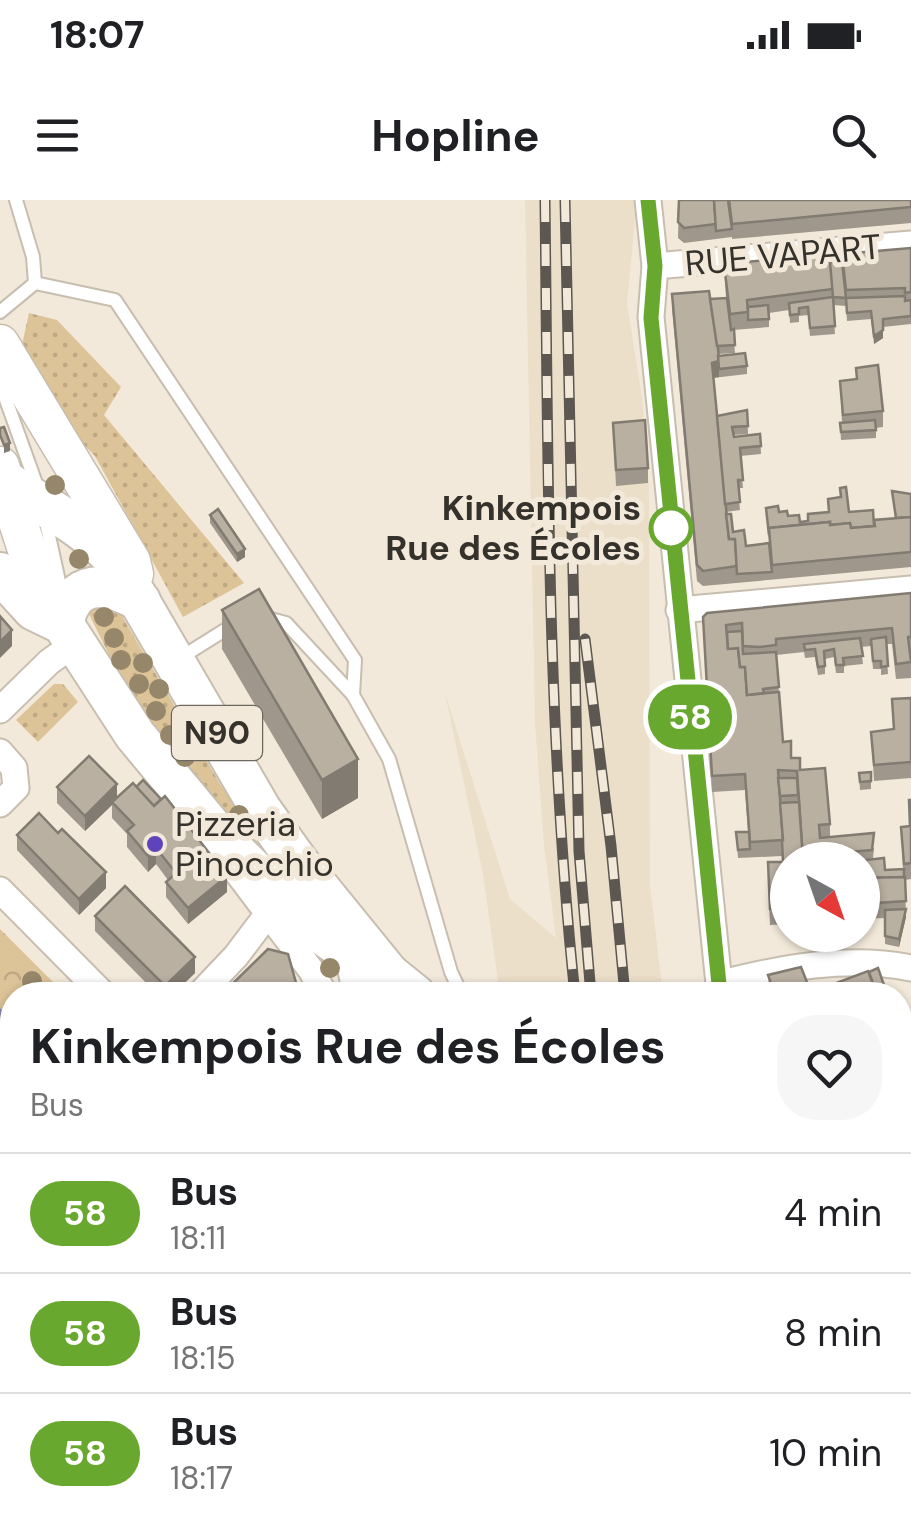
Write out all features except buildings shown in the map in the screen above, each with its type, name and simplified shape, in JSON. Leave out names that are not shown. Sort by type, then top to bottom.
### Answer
[{"type":"main road","points":[[0,344],[132,561],[140,601]]},
{"type":"main road","points":[[2,475],[28,556],[69,634]]},
{"type":"main road","name":"N90","points":[[2,475],[97,540],[116,561],[261,810],[330,902],[383,982]]},
{"type":"main road","name":"N90","points":[[0,572],[34,610],[69,634],[135,735],[218,835],[290,908],[380,982]]},
{"type":"main road","points":[[69,634],[73,599],[85,589],[112,588],[140,601]]},
{"type":"street","points":[[648,200],[655,266],[651,318],[716,982]]},
{"type":"street","name":"RUE VAPART","points":[[655,266],[911,244]]},
{"type":"street","points":[[679,610],[911,588]]},
{"type":"street","points":[[0,710],[49,662],[69,634]]},
{"type":"street","points":[[0,752],[14,768],[16,788],[0,804]]},
{"type":"street","points":[[218,835],[242,884],[318,982]]},
{"type":"street","points":[[0,890],[91,982]]},
{"type":"street","points":[[330,902],[348,952]]},
{"type":"street","points":[[211,982],[267,915]]},
{"type":"street","points":[[753,982],[817,964],[893,964],[911,968]]},
{"type":"lane","points":[[16,200],[33,257],[35,282]]},
{"type":"lane","points":[[0,312],[35,282]]},
{"type":"lane","points":[[35,282],[115,300],[355,660],[353,695]]},
{"type":"lane","points":[[0,383],[42,501],[69,634]]},
{"type":"lane","points":[[174,661],[252,614],[286,623],[353,695],[389,759],[456,982]]},
{"type":"shaded area","points":[[525,200],[637,200],[627,303],[642,398],[649,486],[650,885],[661,982],[498,982],[483,874],[445,693],[510,899],[556,938],[535,724]]},
{"type":"green space","points":[[29,313],[57,320],[121,387],[104,415],[244,583],[183,617],[95,456],[78,439],[22,345]]},
{"type":"green space","points":[[87,600],[119,611],[220,784],[309,908],[163,744],[124,685],[85,606]]},
{"type":"green space","points":[[54,684],[63,684],[78,702],[38,742],[16,720]]},
{"type":"green space","points":[[0,929],[53,982],[0,982]]},
{"type":"railway","points":[[545,200],[554,697],[574,982]]},
{"type":"railway","points":[[565,200],[579,851],[590,982]]},
{"type":"railway","points":[[585,639],[624,982]]},
{"type":"bus line","name":"58","points":[[648,200],[655,266],[651,318],[719,982]]},
{"type":"place","name":"Kinkempois Rue des Écoles","points":[[671,528]]},
{"type":"place","name":"Pizzeria Pinocchio","points":[[155,844]]}]
